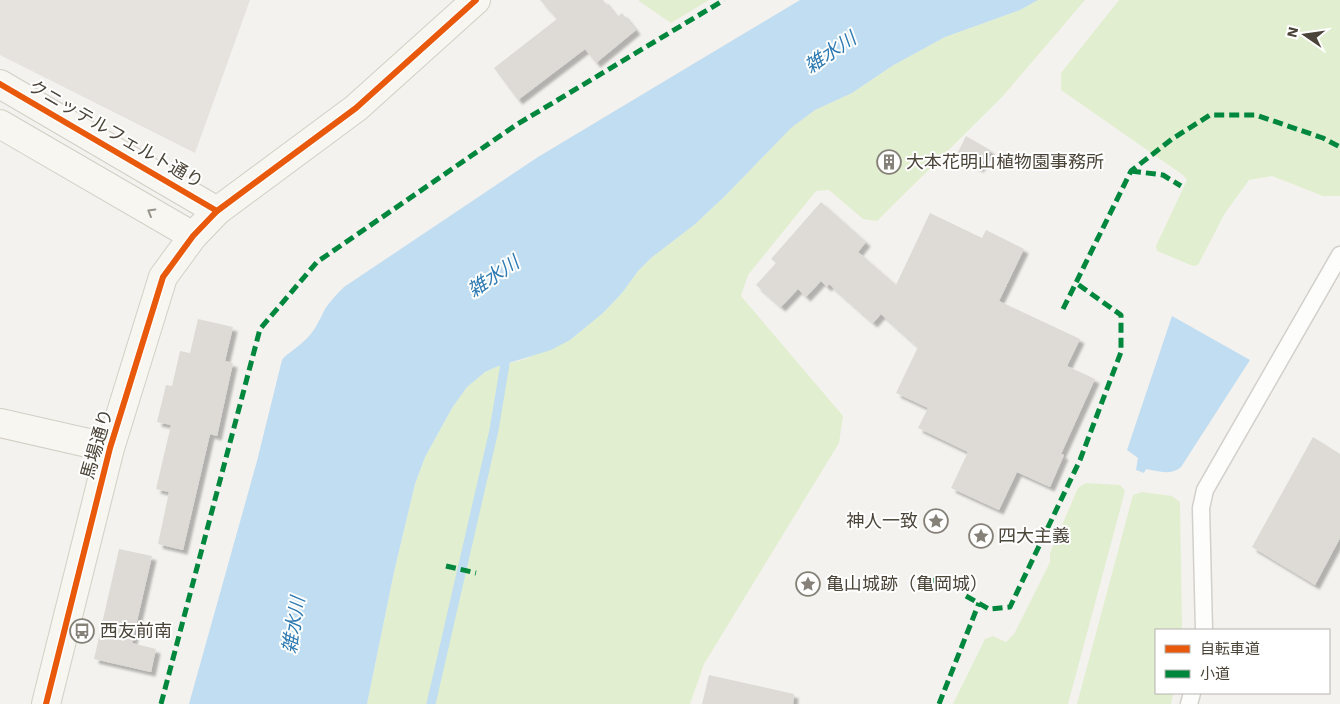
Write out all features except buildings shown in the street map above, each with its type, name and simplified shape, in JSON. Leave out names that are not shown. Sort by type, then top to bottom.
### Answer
[{"type":"street","name":"馬場通り","points":[[46,704],[110,448],[163,277],[193,236],[217,211],[356,108],[476,0]]},
{"type":"street","name":"クニッテルフェルト通り","points":[[0,84],[217,211]]},
{"type":"street","points":[[0,124],[193,236]]},
{"type":"street","points":[[0,423],[110,448]]},
{"type":"lane","points":[[1204,629],[1201,508],[1205,490],[1340,255]]},
{"type":"green space","points":[[639,0],[709,0],[671,23]]},
{"type":"green space","points":[[1038,0],[1085,0],[1002,97],[877,221],[863,219],[829,190],[816,191],[748,275],[741,296],[843,416],[839,443],[704,664],[690,704],[367,704],[394,572],[415,484],[425,457],[452,408],[467,387],[485,372],[525,359],[570,340],[603,313],[651,258],[694,225],[791,128],[815,110],[852,93],[892,66],[945,37],[1020,10]]},
{"type":"green space","points":[[1119,0],[1340,0],[1340,196],[1323,196],[1272,176],[1249,180],[1225,213],[1198,265],[1193,266],[1157,251],[1156,246],[1187,180],[1183,175],[1061,90],[1061,73]]},
{"type":"green space","points":[[1086,483],[1120,485],[1125,491],[1068,704],[953,704],[985,639],[993,636],[1006,642],[1014,634],[1050,562],[1050,553],[1078,488]]},
{"type":"green space","points":[[1142,492],[1172,496],[1180,502],[1182,629],[1155,629],[1155,694],[1173,694],[1171,704],[1077,704],[1133,495]]},
{"type":"shaded area","points":[[0,0],[250,0],[195,153],[0,55]]},
{"type":"water","name":"雑水川","points":[[800,0],[1038,0],[1020,10],[945,37],[892,66],[852,93],[815,110],[791,128],[694,225],[651,258],[603,313],[570,340],[551,350],[485,372],[467,387],[452,408],[425,457],[415,484],[394,572],[367,704],[189,704],[257,461],[282,360],[310,335],[331,300],[344,287],[538,157]]},
{"type":"water","points":[[1172,316],[1250,360],[1181,467],[1169,472],[1146,469],[1144,473],[1136,470],[1138,458],[1127,450]]},
{"type":"waterway","points":[[431,704],[494,430],[505,364]]},
{"type":"marked path","points":[[161,704],[260,329],[317,262],[516,125],[724,0]]},
{"type":"marked path","points":[[1063,309],[1131,171],[1172,139],[1210,115],[1256,115],[1323,138],[1340,147]]},
{"type":"marked path","points":[[1131,171],[1163,175],[1181,186]]},
{"type":"marked path","points":[[966,596],[989,609],[1010,607],[1080,460],[1121,352],[1121,315],[1076,283]]},
{"type":"marked path","points":[[446,566],[476,573]]},
{"type":"marked path","points":[[930,579],[949,588]]},
{"type":"marked path","points":[[939,704],[979,603]]},
{"type":"cycle path","points":[[46,704],[110,448],[163,277],[193,236],[217,211],[356,108],[476,0]]},
{"type":"cycle path","points":[[0,84],[217,211]]},
{"type":"place","name":"大本花明山植物園事務所","points":[[889,162]]},
{"type":"place","name":"神人一致","points":[[936,521]]},
{"type":"place","name":"四大主義","points":[[981,536]]},
{"type":"place","name":"亀山城跡（亀岡城）","points":[[808,584]]},
{"type":"place","name":"西友前南","points":[[82,631]]}]
